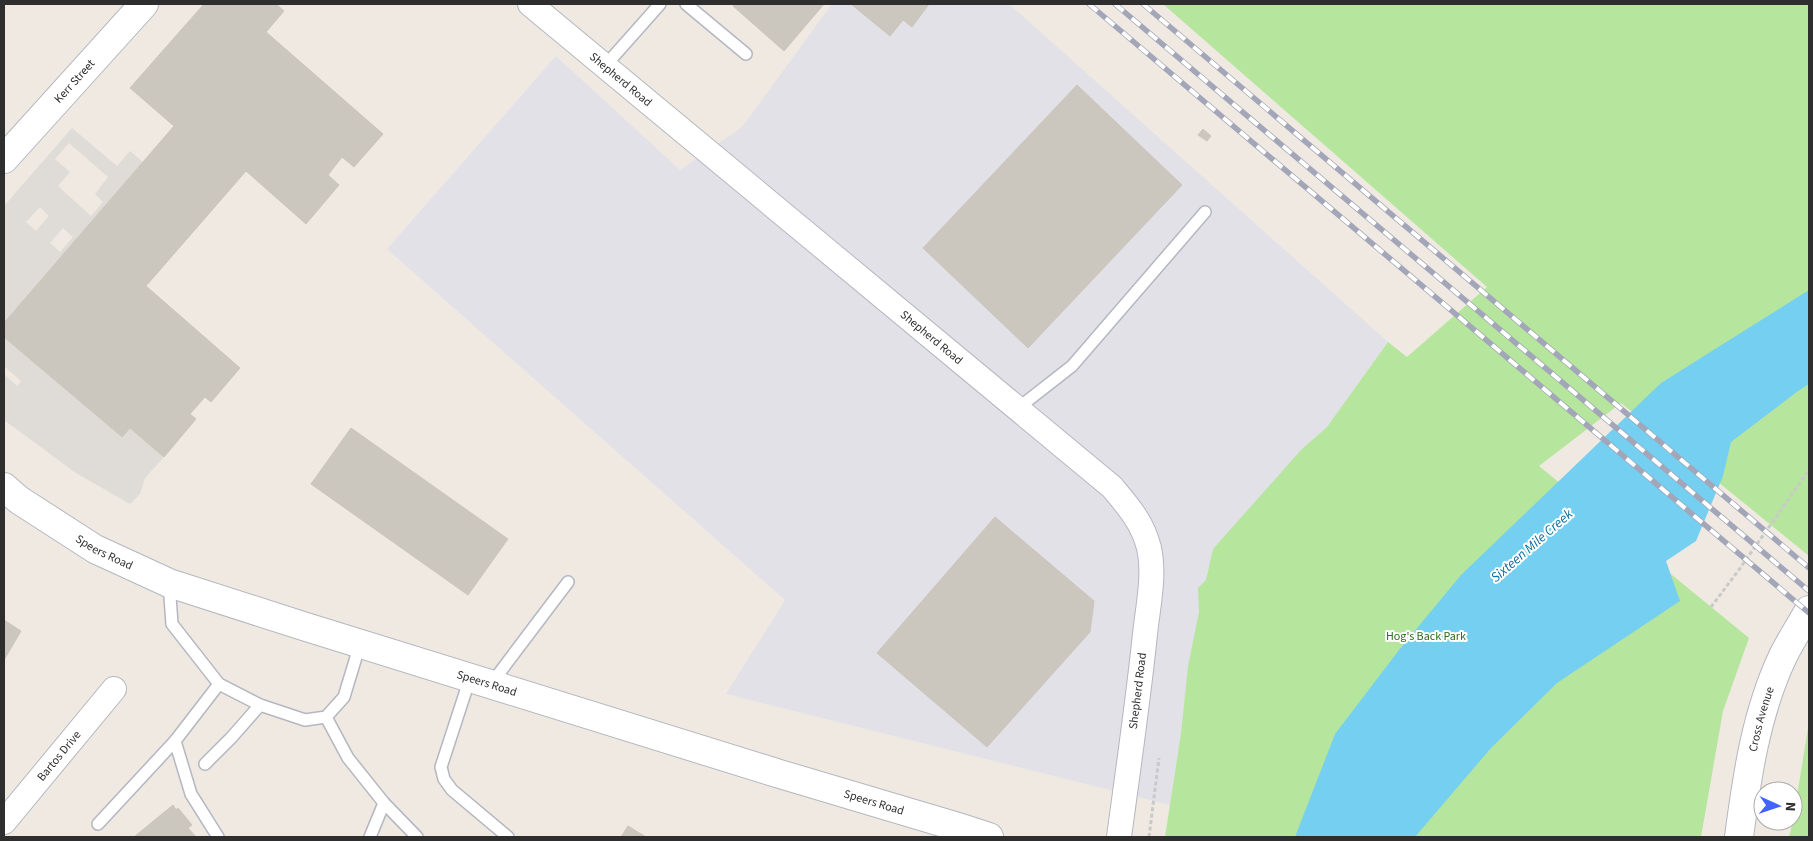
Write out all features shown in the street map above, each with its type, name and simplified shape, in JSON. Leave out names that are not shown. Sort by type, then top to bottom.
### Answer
[{"type":"main road","name":"Kerr Street","points":[[4,159],[144,4]]},
{"type":"main road","name":"Speers Road","points":[[4,487],[19,500],[95,549],[169,583],[360,644],[989,837]]},
{"type":"main road","name":"Cross Avenue","points":[[1738,837],[1752,749],[1763,710],[1783,657],[1809,610]]},
{"type":"street","name":"Shepherd Road","points":[[530,4],[1112,487],[1133,513],[1145,533],[1151,562],[1151,584],[1118,837]]},
{"type":"street","name":"Bartos Drive","points":[[4,822],[114,689]]},
{"type":"lane","points":[[605,66],[660,4]]},
{"type":"lane","points":[[686,4],[746,54]]},
{"type":"lane","points":[[1017,409],[1072,366],[1205,212]]},
{"type":"lane","points":[[508,837],[452,790],[444,779],[441,767],[480,681],[568,582]]},
{"type":"lane","points":[[169,583],[172,624],[219,684],[260,704],[305,720],[326,717],[344,697],[360,644]]},
{"type":"lane","points":[[98,824],[174,741],[219,684]]},
{"type":"lane","points":[[205,764],[231,738],[260,704]]},
{"type":"lane","points":[[326,717],[348,758],[384,803],[416,837]]},
{"type":"lane","points":[[174,741],[191,794],[218,837]]},
{"type":"lane","points":[[370,837],[384,803]]},
{"type":"path","points":[[1711,607],[1809,470]]},
{"type":"path","points":[[1149,837],[1159,758]]},
{"type":"shaded area","points":[[832,4],[1009,4],[1388,342],[1247,540],[1199,612],[1170,805],[726,694],[785,600],[387,249],[556,56],[680,170],[742,127]]},
{"type":"shaded area","points":[[72,128],[117,166],[130,151],[143,162],[4,323],[4,206]],"holes":[[[69,143],[108,177],[95,194],[103,202],[91,216],[58,186],[70,172],[55,159]],[[40,207],[49,216],[36,231],[26,222]],[[63,228],[73,237],[60,252],[50,243]]]},
{"type":"shaded area","points":[[4,337],[121,437],[130,428],[164,457],[145,478],[140,494],[130,504],[76,473],[4,420],[4,374],[17,386],[21,381],[4,366]]},
{"type":"green space","name":"Hog's Back Park","points":[[1163,4],[1809,4],[1809,556],[1621,403],[1539,466],[1749,638],[1723,711],[1701,837],[1165,837],[1181,733],[1188,666],[1199,612],[1198,588],[1206,580],[1213,549],[1301,450],[1327,427],[1388,342],[1407,357],[1487,287]]},
{"type":"green space","points":[[1809,722],[1809,837],[1789,837],[1790,831],[1803,831],[1803,781],[1799,781]]},
{"type":"water","name":"Sixteen Mile Creek","points":[[1809,290],[1809,384],[1731,442],[1723,476],[1696,541],[1666,561],[1680,601],[1557,683],[1491,748],[1415,837],[1295,837],[1335,734],[1399,650],[1461,575],[1661,383]]},
{"type":"building","points":[[204,4],[276,4],[284,11],[266,32],[383,134],[354,167],[342,157],[328,175],[339,185],[306,224],[246,171],[146,286],[240,368],[211,402],[205,397],[190,414],[196,419],[164,457],[130,428],[122,437],[4,337],[4,323],[174,126],[130,88]]},
{"type":"building","points":[[735,4],[824,4],[784,51],[733,6]]},
{"type":"building","points":[[851,4],[929,4],[912,27],[903,20],[890,36]]},
{"type":"building","points":[[1077,85],[1182,185],[1028,348],[923,248]]},
{"type":"building","points":[[1203,129],[1211,136],[1207,141],[1198,135]]},
{"type":"building","points":[[351,428],[508,539],[468,595],[311,484]]},
{"type":"building","points":[[995,517],[1094,601],[1090,632],[987,747],[877,653]]},
{"type":"building","points":[[4,620],[21,631],[4,660]]},
{"type":"building","points":[[173,805],[176,810],[178,808],[192,825],[188,828],[196,837],[134,837]]},
{"type":"building","points":[[628,826],[646,837],[621,837]]},
{"type":"railway","points":[[1089,4],[1809,613]]},
{"type":"railway","points":[[1115,4],[1809,591]]},
{"type":"railway","points":[[1143,4],[1809,568]]}]
